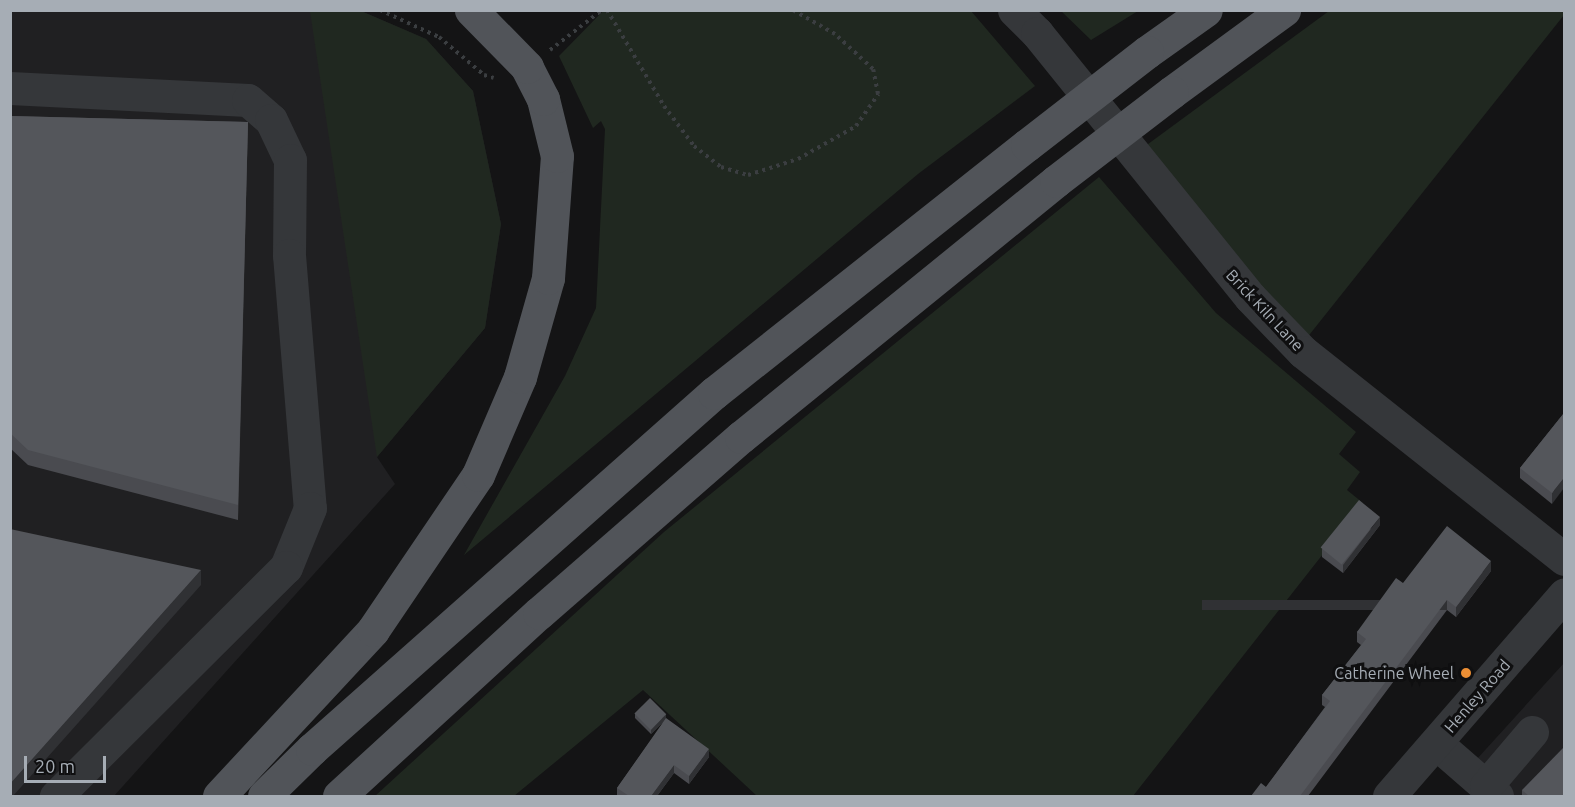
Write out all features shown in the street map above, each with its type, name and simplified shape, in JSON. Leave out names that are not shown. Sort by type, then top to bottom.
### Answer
[{"type":"main road","points":[[219,796],[373,630],[478,476],[520,377],[548,278],[557,156],[543,99],[527,67],[471,10]]},
{"type":"main road","points":[[264,796],[321,741],[714,393],[1027,145],[1147,52],[1206,10]]},
{"type":"main road","points":[[339,796],[539,614],[741,436],[1056,181],[1284,10]]},
{"type":"street","name":"Brick Kiln Lane","points":[[1014,10],[1037,33],[1250,297],[1303,352],[1564,559]]},
{"type":"street","points":[[10,88],[248,100],[271,120],[291,160],[289,255],[310,508],[286,567],[56,796]]},
{"type":"street","name":"Henley Road","points":[[1389,796],[1564,595]]},
{"type":"street","points":[[1436,743],[1491,791],[1532,732]]},
{"type":"path","points":[[380,10],[439,37],[484,75]]},
{"type":"path","points":[[607,10],[664,106],[694,146],[721,167],[748,175],[798,159],[856,126],[878,94],[873,69],[835,34],[794,10]]},
{"type":"shaded area","points":[[10,11],[361,11],[426,39],[473,91],[501,224],[485,328],[377,457],[395,484],[114,796],[11,796]]},
{"type":"shaded area","points":[[310,11],[361,11],[426,39],[473,91],[501,224],[485,328],[377,457]]},
{"type":"shaded area","points":[[603,11],[971,11],[1035,86],[918,174],[464,555],[565,376],[596,308],[605,129],[601,121],[593,128],[559,56]]},
{"type":"shaded area","points":[[1061,11],[1138,11],[1091,40]]},
{"type":"shaded area","points":[[1329,11],[1564,11],[1564,15],[1306,339],[1144,147]]},
{"type":"shaded area","points":[[1099,177],[1216,313],[1356,432],[1339,454],[1360,472],[1347,490],[1363,503],[1133,796],[757,796],[643,690],[514,796],[375,796],[664,532]]},
{"type":"shaded area","points":[[1564,663],[1564,796],[1475,796],[1457,781]]},
{"type":"building","points":[[10,116],[248,122],[238,505],[28,450],[10,433]]},
{"type":"building","points":[[1564,413],[1564,478],[1552,493],[1520,468]]},
{"type":"building","points":[[1359,500],[1380,517],[1342,564],[1321,547]]},
{"type":"building","points":[[1447,526],[1491,561],[1456,607],[1447,600],[1300,796],[1251,796],[1261,783],[1266,787],[1330,701],[1322,695],[1366,639],[1357,632],[1396,578],[1403,583]]},
{"type":"building","points":[[10,529],[201,570],[10,784]]},
{"type":"building","points":[[650,698],[666,714],[651,730],[634,714]]},
{"type":"building","points":[[666,718],[709,749],[689,776],[674,765],[651,796],[629,796],[617,788]]},
{"type":"building","points":[[1564,747],[1564,796],[1529,796],[1522,790]]},
{"type":"place","name":"Catherine Wheel","points":[[1466,673]]}]
